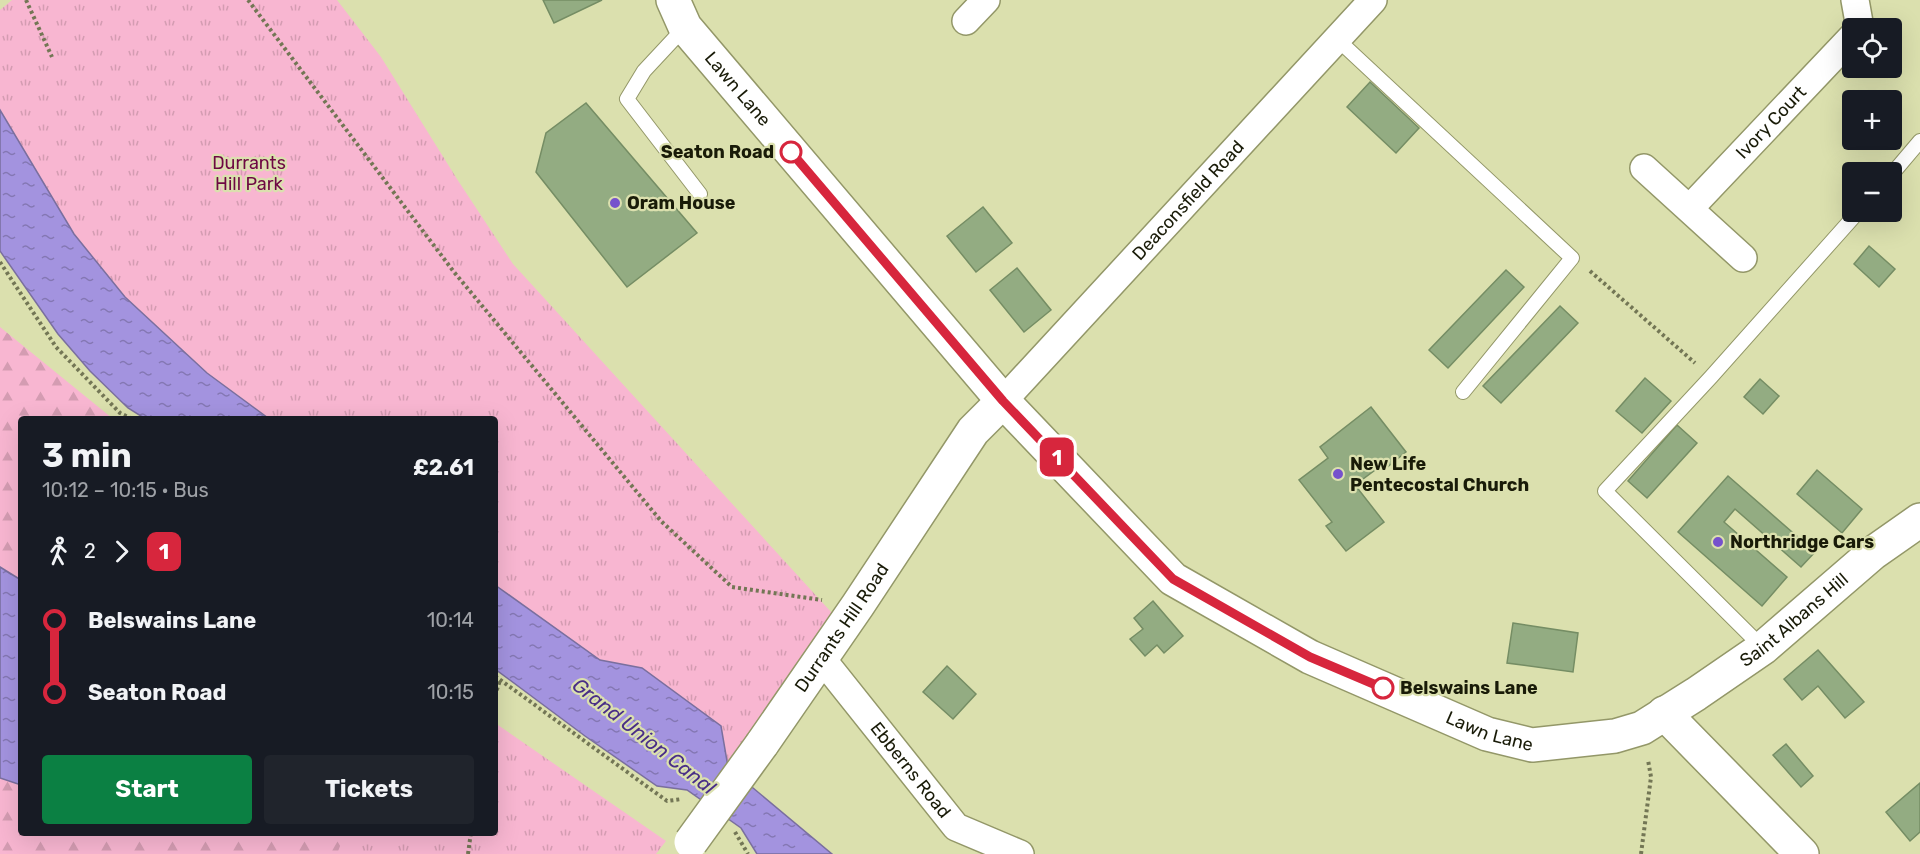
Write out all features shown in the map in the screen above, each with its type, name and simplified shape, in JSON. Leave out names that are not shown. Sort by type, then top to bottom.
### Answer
[{"type":"street","points":[[966,21],[986,0]]},
{"type":"street","name":"Deaconsfield Road","points":[[1003,401],[1373,0]]},
{"type":"street","points":[[1855,0],[1858,18]]},
{"type":"street","name":"Lawn Lane","points":[[679,14],[1003,401],[1173,579],[1310,657],[1487,734],[1532,745],[1615,736],[1653,721]]},
{"type":"street","name":"Ivory Court","points":[[1690,208],[1842,48]]},
{"type":"street","points":[[1644,168],[1743,258]]},
{"type":"street","name":"Durrants Hill Road","points":[[686,848],[822,659],[973,431],[1003,401]]},
{"type":"street","name":"Saint Albans Hill","points":[[1653,721],[1763,648],[1874,553],[1920,520]]},
{"type":"street","name":"Ebberns Road","points":[[822,659],[957,827],[1020,854]]},
{"type":"street","points":[[1653,721],[1802,854]]},
{"type":"lane","points":[[679,14],[627,99],[700,194]]},
{"type":"lane","points":[[1337,39],[1572,258],[1462,392]]},
{"type":"lane","points":[[1902,162],[1920,141]]},
{"type":"lane","points":[[1763,648],[1605,490],[1712,377],[1849,222]]},
{"type":"path","points":[[26,0],[52,57]]},
{"type":"path","points":[[248,0],[454,272],[661,521],[732,587],[858,605]]},
{"type":"path","points":[[1572,258],[1594,274],[1712,377]]},
{"type":"path","points":[[0,262],[56,347],[120,413],[126,416]]},
{"type":"path","points":[[498,686],[500,680],[667,801],[689,799]]},
{"type":"path","points":[[1641,854],[1651,777],[1653,721]]},
{"type":"path","points":[[734,831],[748,854]]},
{"type":"path","points":[[468,854],[470,836]]},
{"type":"green space","name":"Durrants Hill Park","points":[[12,0],[337,0],[381,57],[513,264],[832,613],[728,767],[642,668],[600,660],[498,587],[498,416],[265,416],[207,373],[125,297],[74,234],[0,110],[0,10]]},
{"type":"green space","points":[[0,327],[110,416],[18,416],[18,836],[347,836],[338,854],[0,854]]},
{"type":"green space","points":[[498,725],[666,841],[656,854],[337,854],[344,836],[498,836]]},
{"type":"water","points":[[0,110],[74,234],[125,297],[207,373],[265,416],[141,416],[128,408],[90,371],[58,334],[0,251]]},
{"type":"water","points":[[0,567],[18,578],[18,784],[0,778]]},
{"type":"water","name":"Grand Union Canal","points":[[498,587],[600,660],[642,668],[721,726],[728,767],[832,854],[757,854],[741,828],[687,790],[657,786],[498,671]]},
{"type":"building","points":[[543,0],[602,0],[554,23]]},
{"type":"building","points":[[1370,82],[1419,128],[1396,153],[1347,107]]},
{"type":"building","name":"Oram House","points":[[586,103],[697,233],[627,287],[536,172],[546,133]]},
{"type":"building","points":[[983,207],[1012,243],[976,272],[947,236]]},
{"type":"building","points":[[1869,246],[1895,269],[1879,287],[1854,264]]},
{"type":"building","points":[[1017,268],[1051,310],[1024,332],[990,290]]},
{"type":"building","points":[[1506,270],[1524,287],[1448,368],[1429,350]]},
{"type":"building","points":[[1560,306],[1578,323],[1501,403],[1483,386]]},
{"type":"building","points":[[1645,378],[1671,401],[1642,433],[1616,411]]},
{"type":"building","points":[[1760,379],[1779,396],[1763,414],[1744,397]]},
{"type":"building","name":"New Life Pentecostal Church","points":[[1371,407],[1406,452],[1385,469],[1382,465],[1355,485],[1384,522],[1346,551],[1326,526],[1332,522],[1299,480],[1328,458],[1320,447]]},
{"type":"building","points":[[1677,425],[1697,443],[1647,498],[1628,481]]},
{"type":"building","points":[[1817,470],[1862,509],[1842,533],[1797,494]]},
{"type":"building","name":"Northridge Cars","points":[[1728,476],[1815,552],[1801,567],[1735,509],[1724,522],[1787,577],[1762,606],[1678,532]]},
{"type":"building","points":[[1153,601],[1183,636],[1164,653],[1157,645],[1145,656],[1130,639],[1143,629],[1134,618]]},
{"type":"building","points":[[1513,623],[1578,633],[1573,672],[1507,663]]},
{"type":"building","points":[[1818,650],[1864,702],[1845,718],[1818,686],[1802,700],[1784,679]]},
{"type":"building","points":[[947,666],[976,694],[953,719],[923,692]]},
{"type":"building","points":[[1786,744],[1813,776],[1801,787],[1773,755]]},
{"type":"building","points":[[1920,783],[1920,832],[1910,841],[1886,812]]},
{"type":"bus line","name":"1","points":[[791,152],[1003,401],[1173,579],[1310,657],[1383,688]]},
{"type":"place","name":"Seaton Road","points":[[791,152]]},
{"type":"place","name":"Oram House","points":[[615,203]]},
{"type":"place","name":"New Life Pentecostal Church","points":[[1338,474]]},
{"type":"place","name":"Northridge Cars","points":[[1718,542]]},
{"type":"place","name":"Belswains Lane","points":[[1383,688]]}]
